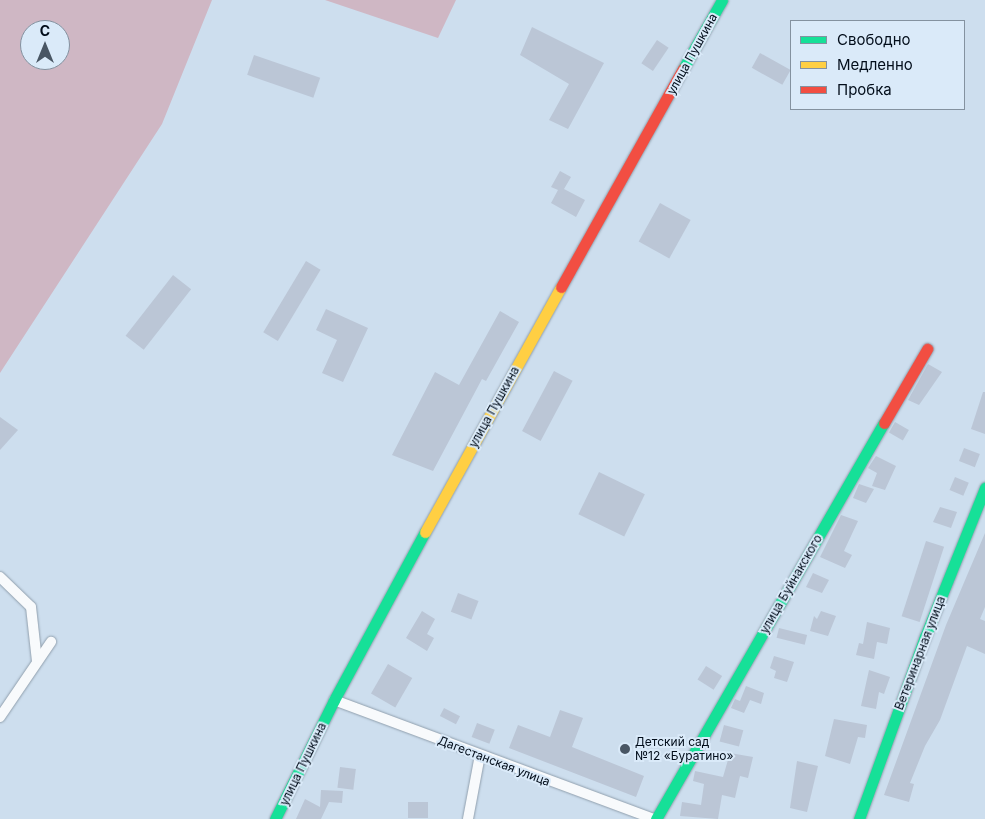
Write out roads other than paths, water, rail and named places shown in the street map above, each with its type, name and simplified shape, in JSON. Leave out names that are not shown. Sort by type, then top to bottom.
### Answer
[{"type":"street","name":"улица Пушкина","points":[[275,819],[334,700],[722,0]]},
{"type":"street","name":"улица Буйнакского","points":[[655,819],[927,349]]},
{"type":"street","name":"Ветеринарная улица","points":[[859,819],[925,637],[985,488]]},
{"type":"street","points":[[0,577],[31,607],[37,661]]},
{"type":"street","points":[[0,717],[50,642]]},
{"type":"street","name":"Дагестанская улица","points":[[334,700],[480,755],[631,816],[655,819]]},
{"type":"street","points":[[468,819],[480,755]]},
{"type":"place","name":"Детский сад №12 «Буратино»","points":[[625,749]]}]
